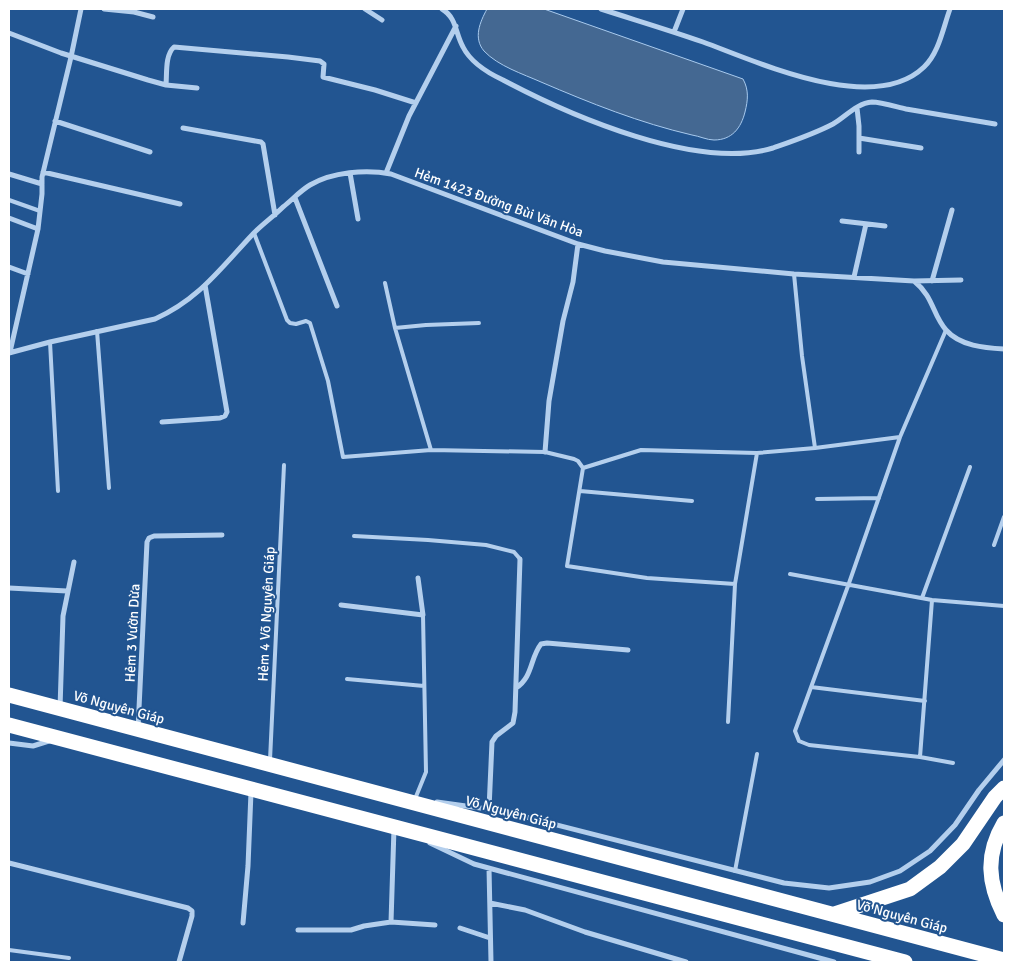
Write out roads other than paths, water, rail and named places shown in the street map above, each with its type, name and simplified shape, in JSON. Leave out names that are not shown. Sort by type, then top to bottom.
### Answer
[{"type":"highway","name":"Võ Nguyên Giáp","points":[[9,695],[1004,960]]},
{"type":"highway","points":[[9,725],[905,962]]},
{"type":"highway","points":[[834,914],[910,889],[940,867],[963,844],[995,797],[1004,788]]},
{"type":"highway","points":[[1004,823],[996,837],[990,866],[994,895],[1004,915]]},
{"type":"street","points":[[10,352],[38,229],[43,172],[81,9]]},
{"type":"street","points":[[104,9],[134,12],[153,17]]},
{"type":"street","points":[[365,9],[382,20]]},
{"type":"street","points":[[442,9],[447,12],[456,26],[462,47],[474,62],[502,80],[594,121],[637,137],[694,151],[740,153],[771,148],[807,136],[834,123],[857,108],[873,102],[995,124]]},
{"type":"street","points":[[601,9],[674,32],[802,78],[864,87],[887,86],[904,80],[923,68],[934,55],[950,9]]},
{"type":"street","points":[[674,32],[683,9]]},
{"type":"street","points":[[386,173],[416,103],[456,26]]},
{"type":"street","points":[[9,33],[71,57],[166,85],[197,88]]},
{"type":"street","points":[[166,85],[170,51],[174,47],[320,61],[324,64],[323,77],[416,103]]},
{"type":"street","points":[[857,108],[860,152]]},
{"type":"street","points":[[55,121],[150,152]]},
{"type":"street","points":[[183,128],[261,142],[263,144],[274,215]]},
{"type":"street","points":[[860,138],[921,148]]},
{"type":"street","points":[[43,172],[180,204]]},
{"type":"street","name":"Hẻm 1423 Đường Bùi Văn Hòa","points":[[10,352],[155,319],[184,304],[205,286],[254,233],[308,186],[321,180],[361,172],[386,173],[578,244],[664,262],[794,274],[914,281],[962,280]]},
{"type":"street","points":[[9,174],[42,184]]},
{"type":"street","points":[[350,174],[358,219]]},
{"type":"street","points":[[294,198],[337,306]]},
{"type":"street","points":[[932,281],[952,210]]},
{"type":"street","points":[[9,218],[38,229]]},
{"type":"street","points":[[842,221],[885,226]]},
{"type":"street","points":[[854,277],[866,224]]},
{"type":"street","points":[[546,452],[549,401],[563,321],[573,282],[578,244]]},
{"type":"street","points":[[9,267],[28,274]]},
{"type":"street","points":[[914,281],[929,296],[946,330],[953,336],[974,346],[1004,349]]},
{"type":"street","points":[[162,422],[220,418],[226,416],[228,412],[205,286]]},
{"type":"street","name":"Hẻm 3 Vườn Dừa","points":[[138,729],[147,542],[154,536],[222,534]]},
{"type":"street","points":[[488,809],[492,742],[496,736],[512,723],[516,688],[520,559]]},
{"type":"street","points":[[60,708],[63,616],[74,562]]},
{"type":"street","points":[[341,604],[423,615],[418,578]]},
{"type":"street","points":[[9,588],[67,591]]},
{"type":"street","points":[[516,688],[527,678],[537,648],[541,644],[628,650]]},
{"type":"street","points":[[9,743],[33,746],[59,738]]},
{"type":"street","points":[[388,796],[502,811],[784,883],[829,888],[870,882],[900,871],[930,852],[949,832],[978,790],[1004,760]]},
{"type":"street","points":[[243,923],[248,866],[251,789]]},
{"type":"street","points":[[392,922],[397,828],[474,864],[834,962]]},
{"type":"street","points":[[9,864],[188,908],[192,911],[192,916],[179,962]]},
{"type":"street","points":[[489,868],[491,962]]},
{"type":"street","points":[[490,903],[524,910],[585,932],[686,962]]},
{"type":"street","points":[[298,930],[351,930],[392,922],[435,925]]},
{"type":"street","points":[[460,928],[490,938]]},
{"type":"lane","points":[[9,200],[40,211]]},
{"type":"lane","points":[[254,233],[287,320],[290,323],[296,324],[306,321],[310,323],[328,381],[343,457],[432,450],[546,452],[574,459],[578,461],[582,468],[580,491],[567,566],[647,578],[735,584]]},
{"type":"lane","points":[[794,274],[802,356],[815,448]]},
{"type":"lane","points":[[385,283],[395,328],[432,450]]},
{"type":"lane","points":[[395,328],[479,323]]},
{"type":"lane","points":[[946,330],[900,437],[795,731],[799,741],[809,746],[920,757],[953,763]]},
{"type":"lane","points":[[97,332],[109,488]]},
{"type":"lane","points":[[50,342],[58,491]]},
{"type":"lane","points":[[582,468],[640,450],[757,453],[900,437]]},
{"type":"lane","points":[[728,722],[735,584],[757,453]]},
{"type":"lane","name":"Hẻm 4 Võ Nguyên Giáp","points":[[270,764],[284,466]]},
{"type":"lane","points":[[922,598],[970,466]]},
{"type":"lane","points":[[580,491],[692,502]]},
{"type":"lane","points":[[817,499],[879,498]]},
{"type":"lane","points":[[994,545],[1004,517]]},
{"type":"lane","points":[[354,536],[486,545],[514,552],[520,559]]},
{"type":"lane","points":[[790,574],[932,600],[1004,606]]},
{"type":"lane","points":[[920,757],[932,600]]},
{"type":"lane","points":[[416,799],[426,772],[423,615]]},
{"type":"lane","points":[[347,679],[424,686]]},
{"type":"lane","points":[[812,687],[925,701]]},
{"type":"lane","points":[[736,871],[757,754]]},
{"type":"lane","points":[[9,950],[69,958]]},
{"type":"water","points":[[487,9],[544,9],[743,79],[747,91],[747,99],[741,123],[735,132],[726,138],[709,139],[653,125],[615,112],[519,73],[496,61],[481,46],[478,35]]}]
